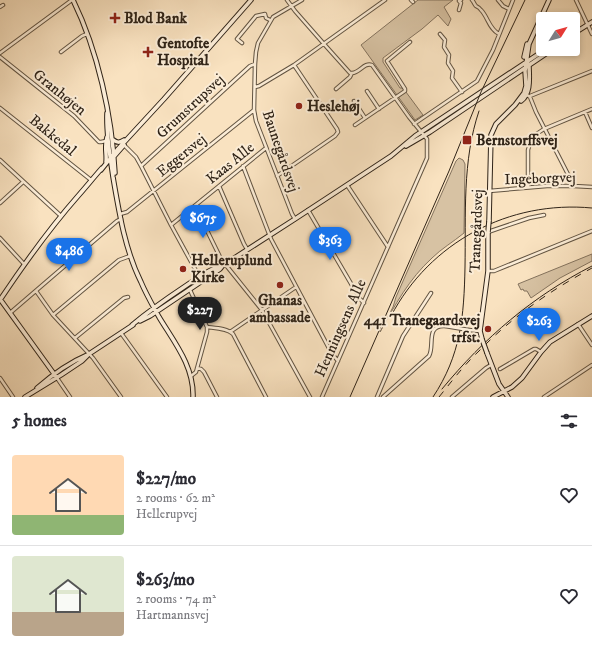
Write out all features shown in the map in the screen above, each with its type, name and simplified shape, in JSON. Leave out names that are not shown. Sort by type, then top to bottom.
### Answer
[{"type":"street","points":[[0,53],[72,0],[87,34],[99,73],[107,113],[108,136],[116,190],[130,256],[139,279],[156,312],[182,353],[191,376],[193,384],[193,397]]},
{"type":"street","points":[[70,397],[0,300],[24,264],[91,180],[112,157],[122,143],[251,0]]},
{"type":"street","points":[[288,0],[338,60],[350,73],[352,73]]},
{"type":"street","name":"Baunegårdsvej","points":[[295,219],[258,127],[254,110],[255,64],[258,43],[270,20],[275,15],[302,0]]},
{"type":"street","points":[[255,87],[294,65],[385,0]]},
{"type":"street","points":[[459,10],[461,3],[459,1],[461,0]]},
{"type":"street","points":[[472,0],[476,7],[480,8],[486,16],[486,19],[495,32],[499,34]]},
{"type":"street","points":[[498,0],[503,6],[510,9]]},
{"type":"street","points":[[414,124],[474,84],[479,78],[493,50],[513,0]]},
{"type":"street","points":[[549,0],[528,47],[527,95],[574,186]]},
{"type":"street","points":[[576,0],[592,34]]},
{"type":"street","points":[[242,43],[237,39],[256,16],[265,14],[266,18],[270,20]]},
{"type":"street","points":[[580,30],[592,22]]},
{"type":"street","points":[[61,52],[82,36],[87,34]]},
{"type":"street","points":[[440,34],[445,40],[444,47],[449,55],[448,63],[453,71],[452,78],[462,92]]},
{"type":"street","points":[[527,64],[524,62],[527,43],[531,38]]},
{"type":"street","points":[[355,125],[404,91],[405,89],[387,61],[410,42]]},
{"type":"street","points":[[527,64],[537,56]]},
{"type":"street","points":[[132,326],[154,307],[200,279],[220,269],[247,249],[295,219],[541,56]]},
{"type":"street","name":"Granhøjen","points":[[0,57],[74,116],[99,142],[106,141]]},
{"type":"street","name":"Grumstrupsvej","points":[[141,166],[250,66],[255,64]]},
{"type":"street","points":[[336,89],[350,77],[352,73],[355,73],[366,65],[370,64],[374,66],[414,124],[423,134]]},
{"type":"street","points":[[277,176],[335,136],[338,132],[294,65]]},
{"type":"street","points":[[527,95],[592,71]]},
{"type":"street","points":[[367,91],[379,109]]},
{"type":"street","name":"Tranegårdsvej","points":[[508,397],[491,365],[480,331],[488,271],[491,136],[496,124],[527,95]]},
{"type":"street","points":[[354,102],[365,118]]},
{"type":"street","name":"Bakkedal","points":[[0,108],[91,180]]},
{"type":"street","points":[[528,187],[528,150],[535,134],[592,109]]},
{"type":"street","name":"Eggersvej","points":[[10,314],[121,217],[254,110]]},
{"type":"street","points":[[585,112],[592,128]]},
{"type":"street","points":[[101,170],[112,157],[110,121],[107,113]]},
{"type":"street","name":"Henningsens Alle","points":[[322,397],[427,158],[427,139],[423,134]]},
{"type":"street","points":[[105,164],[105,148],[108,136]]},
{"type":"street","points":[[112,139],[116,143],[122,143],[136,157],[200,279]]},
{"type":"street","name":"Kaas Alle","points":[[171,225],[266,148]]},
{"type":"street","points":[[0,160],[61,216]]},
{"type":"street","points":[[243,166],[269,235],[332,354],[338,361]]},
{"type":"street","points":[[0,203],[23,182]]},
{"type":"street","points":[[347,184],[388,247]]},
{"type":"street","points":[[219,186],[247,249]]},
{"type":"street","name":"Ingeborgvej","points":[[490,191],[528,187],[592,187]]},
{"type":"street","points":[[195,206],[221,259],[262,310],[310,397]]},
{"type":"street","points":[[308,210],[360,299],[364,303]]},
{"type":"street","points":[[488,232],[529,218],[544,215]]},
{"type":"street","points":[[488,271],[494,271],[592,231]]},
{"type":"street","points":[[0,238],[24,264]]},
{"type":"street","points":[[53,314],[119,260],[130,256]]},
{"type":"street","points":[[25,397],[55,376],[82,361],[89,354],[121,333],[156,312],[190,289],[200,279]]},
{"type":"street","points":[[230,332],[296,287]]},
{"type":"street","points":[[190,289],[207,327],[196,372],[191,376]]},
{"type":"street","points":[[36,291],[53,314],[93,358],[121,397]]},
{"type":"street","points":[[377,397],[403,336],[431,293]]},
{"type":"street","points":[[75,338],[124,298],[128,297]]},
{"type":"street","points":[[493,397],[512,387],[522,378],[550,342],[592,316]]},
{"type":"street","points":[[578,324],[592,345]]},
{"type":"street","points":[[379,390],[384,396],[429,356],[431,351],[432,332],[438,327],[445,326],[480,331]]},
{"type":"street","points":[[207,327],[227,330],[233,334],[266,397]]},
{"type":"street","points":[[121,333],[167,397]]},
{"type":"street","points":[[500,369],[534,349],[541,352]]},
{"type":"street","points":[[452,397],[491,365]]},
{"type":"street","points":[[544,397],[592,365]]},
{"type":"street","points":[[197,368],[204,372],[217,397]]},
{"type":"street","points":[[0,378],[13,397]]},
{"type":"shaded area","points":[[418,0],[453,0],[444,7],[451,19],[448,26],[438,15],[383,58],[383,62],[400,88],[403,88],[423,115],[415,120],[361,45]]},
{"type":"shaded area","points":[[459,158],[463,160],[465,164],[464,233],[436,255],[416,275],[397,302],[380,332],[393,307],[396,297],[456,161]]},
{"type":"shaded area","points":[[592,254],[592,261],[560,278],[531,298],[527,291],[524,291],[523,289],[521,290],[518,284]]},
{"type":"tram line","points":[[350,397],[449,171],[481,92],[525,0]]},
{"type":"tram line","points":[[433,397],[450,366],[462,319],[464,302],[467,169],[479,111]]},
{"type":"tram line","points":[[391,316],[407,290],[427,267],[450,247],[475,231],[502,219],[531,211],[561,207],[592,208]]},
{"type":"tram line","points":[[442,389],[475,352],[511,320],[550,291],[592,266]]},
{"type":"railway","points":[[439,397],[468,362],[518,316],[562,285],[592,268]]},
{"type":"place","name":"Blod Bank","points":[[115,18]]},
{"type":"place","name":"Gentofte Hospital","points":[[148,52]]},
{"type":"place","name":"Heslehøj","points":[[299,106]]},
{"type":"place","name":"Bernstorffsvej","points":[[467,140]]},
{"type":"place","name":"Helleruplund Kirke","points":[[183,269]]},
{"type":"place","name":"Ghanas ambassade","points":[[280,285]]},
{"type":"place","name":"441 Tranegaardsvej trfst.","points":[[488,329]]}]
